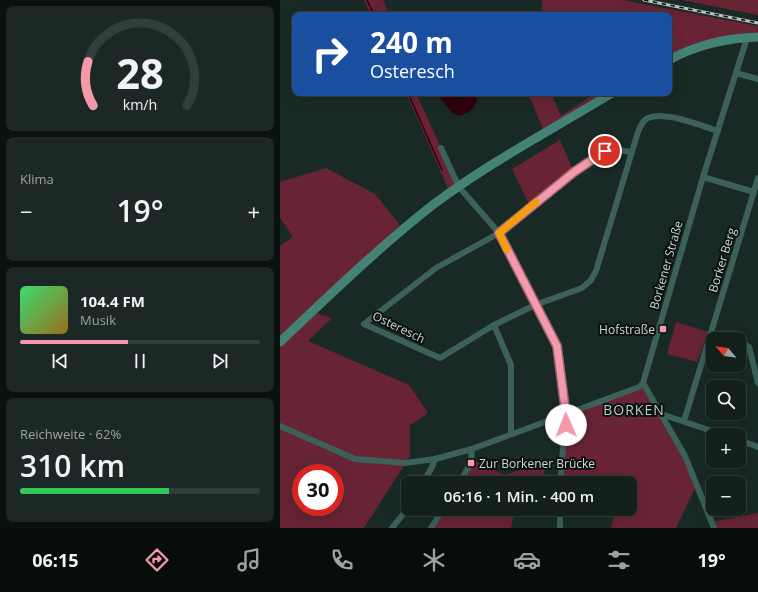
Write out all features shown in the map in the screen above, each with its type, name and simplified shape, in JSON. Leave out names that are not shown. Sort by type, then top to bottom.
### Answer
[{"type":"street","points":[[672,58],[697,46],[733,38],[758,37]]},
{"type":"street","name":"Borkener Straße","points":[[643,383],[703,177],[747,38]]},
{"type":"street","points":[[736,73],[758,79]]},
{"type":"street","points":[[280,342],[392,239],[435,204],[458,187],[607,96]]},
{"type":"street","name":"Osteresch","points":[[632,152],[612,149],[605,151],[574,172],[499,233],[436,268],[364,324],[440,358],[494,325],[535,304],[582,288],[591,280],[596,270],[641,124],[645,120],[654,116],[667,116],[718,131]]},
{"type":"street","points":[[441,148],[458,187],[499,233],[557,346],[566,415],[561,476]]},
{"type":"street","points":[[703,177],[754,192]]},
{"type":"street","name":"Borker Berg","points":[[713,332],[758,178]]},
{"type":"street","points":[[494,325],[512,365],[511,434]]},
{"type":"street","points":[[746,344],[749,346],[758,383]]},
{"type":"street","name":"Borker Berg","points":[[684,421],[706,353]]},
{"type":"street","points":[[280,426],[356,459],[376,462],[405,463],[435,459],[472,449],[639,387],[643,383],[685,456],[714,528]]},
{"type":"street","points":[[661,414],[706,429]]},
{"type":"street","points":[[746,443],[758,447]]},
{"type":"street","points":[[463,476],[471,463],[472,449]]},
{"type":"street","points":[[427,476],[435,459]]},
{"type":"street","points":[[392,528],[402,516]]},
{"type":"street","points":[[431,528],[438,516]]},
{"type":"street","points":[[560,516],[560,528]]},
{"type":"shaded area","points":[[364,0],[383,0],[389,12],[370,12]]},
{"type":"shaded area","points":[[542,0],[622,0],[758,26],[758,33],[723,36],[701,42],[672,54],[672,12],[542,12]]},
{"type":"shaded area","points":[[682,0],[758,0],[758,15]]},
{"type":"shaded area","points":[[407,96],[417,96],[459,187],[450,193]]},
{"type":"shaded area","points":[[438,96],[477,96],[475,106],[471,110],[459,116],[452,113]]},
{"type":"shaded area","points":[[529,96],[552,96],[561,116],[591,96],[602,96],[545,134]]},
{"type":"shaded area","points":[[560,140],[574,172],[530,206],[512,169]]},
{"type":"shaded area","points":[[326,168],[375,194],[400,225],[280,336],[280,246],[293,237],[280,218],[280,182]]},
{"type":"shaded area","points":[[316,313],[332,318],[308,341],[409,385],[428,413],[410,425],[410,456],[364,528],[280,528],[280,347]]},
{"type":"shaded area","points":[[676,322],[708,332],[706,332],[706,337],[697,362],[667,354]]},
{"type":"shaded area","points":[[643,383],[697,484],[676,528],[611,528],[614,516],[637,516],[637,476],[560,476],[566,415]]},
{"type":"shaded area","points":[[472,460],[505,475],[547,461],[544,476],[463,476]]},
{"type":"shaded area","points":[[758,513],[758,528],[714,528],[712,522],[746,516]]},
{"type":"shaded area","points":[[439,516],[514,516],[511,528],[431,528]]},
{"type":"waterway","points":[[367,0],[373,12]]},
{"type":"waterway","points":[[409,96],[442,170]]},
{"type":"railway","points":[[644,0],[758,23]]},
{"type":"slow traffic","points":[[507,250],[499,233],[536,202]]},
{"type":"place","name":"Hofstraße","points":[[663,329]]},
{"type":"place","name":"Zur Borkener Brücke","points":[[471,463]]},
{"type":"district","name":"BORKEN","points":[[634,409]]},
{"type":"route","points":[[566,425],[557,346],[499,233],[530,206],[574,172],[605,151]]}]
